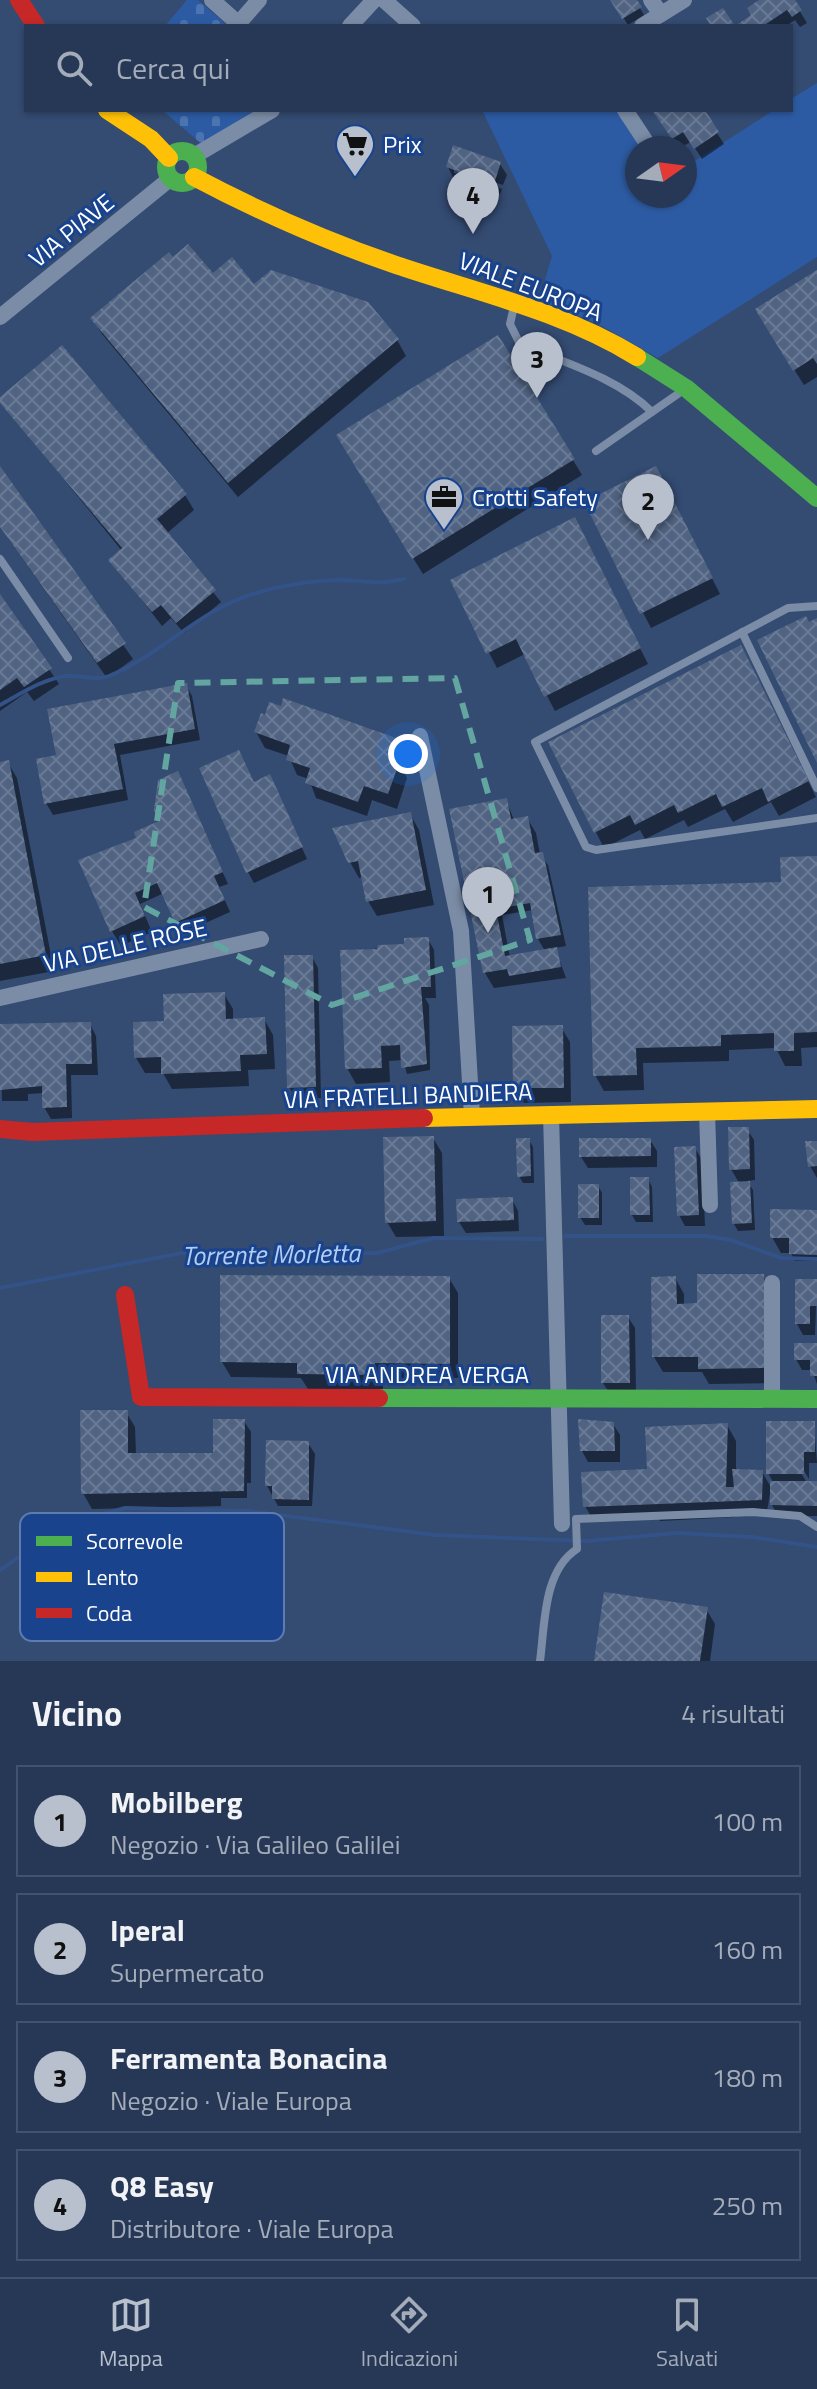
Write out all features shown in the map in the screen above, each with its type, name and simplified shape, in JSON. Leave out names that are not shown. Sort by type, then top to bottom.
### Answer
[{"type":"street","points":[[19,0],[35,24]]},
{"type":"street","points":[[212,0],[239,24]]},
{"type":"street","points":[[241,24],[259,0]]},
{"type":"street","points":[[352,24],[374,0]]},
{"type":"street","points":[[384,0],[411,24]]},
{"type":"street","points":[[643,24],[656,7],[684,0]]},
{"type":"street","points":[[110,112],[151,139],[169,158]]},
{"type":"street","points":[[194,156],[269,112]]},
{"type":"street","points":[[626,112],[642,136]]},
{"type":"street","points":[[181,151],[194,156],[198,164],[194,177],[185,182],[171,178],[167,171],[169,158],[181,151]]},
{"type":"street","name":"VIALE EUROPA","points":[[194,177],[284,224],[398,266],[515,300],[620,347],[686,388],[817,498]]},
{"type":"street","name":"VIA PIAVE","points":[[0,317],[171,178]]},
{"type":"street","points":[[420,736],[461,931],[472,1116]]},
{"type":"street","name":"VIA DELLE ROSE","points":[[0,998],[261,939]]},
{"type":"street","name":"VIA FRATELLI BANDIERA","points":[[0,1129],[47,1131],[472,1116],[817,1109]]},
{"type":"street","points":[[707,1111],[710,1205]]},
{"type":"street","points":[[551,1114],[559,1398],[569,1525]]},
{"type":"street","points":[[772,1283],[772,1399]]},
{"type":"street","name":"VIA ANDREA VERGA","points":[[125,1295],[141,1397],[817,1399]]},
{"type":"lane","points":[[515,300],[510,324],[520,344],[549,353],[593,375],[652,412]]},
{"type":"lane","points":[[596,451],[686,388]]},
{"type":"lane","points":[[0,559],[68,658]]},
{"type":"lane","points":[[817,606],[788,608],[535,742],[586,847],[596,850],[817,818]]},
{"type":"lane","points":[[742,632],[817,788]]},
{"type":"lane","points":[[540,1661],[554,1575],[562,1559],[578,1546],[569,1525],[576,1519],[753,1512],[800,1516],[817,1527]]},
{"type":"highlighted area","points":[[455,678],[530,940],[332,1005],[144,907],[178,683]]},
{"type":"green space","points":[[187,0],[198,0],[226,24],[167,24]]},
{"type":"green space","points":[[817,83],[817,257],[658,358],[600,325],[539,300],[552,256],[483,112],[633,112],[650,136],[625,136],[625,208],[697,208],[697,159],[771,112],[793,112],[793,98]]},
{"type":"green space","points":[[164,112],[257,112],[204,146]]},
{"type":"building","points":[[610,0],[637,0],[642,7],[622,19]]},
{"type":"building","points":[[759,0],[795,0],[802,10],[792,17],[787,10],[766,24],[738,24],[751,15],[747,8]]},
{"type":"building","points":[[723,8],[734,24],[710,24],[706,18]]},
{"type":"building","points":[[653,112],[706,112],[719,132],[697,147],[697,136],[686,136],[683,132],[670,136]]},
{"type":"building","points":[[453,145],[501,162],[494,184],[446,167]]},
{"type":"building","points":[[188,244],[213,273],[232,257],[254,284],[271,270],[368,302],[399,339],[228,483],[90,318],[169,252],[173,257]]},
{"type":"building","points":[[817,270],[817,364],[813,358],[793,371],[755,309]]},
{"type":"building","points":[[498,335],[575,459],[412,559],[336,435]]},
{"type":"building","points":[[62,345],[187,494],[157,519],[216,590],[176,623],[161,605],[152,612],[108,560],[122,548],[0,403],[0,397]]},
{"type":"building","points":[[0,466],[126,643],[97,663],[0,527]]},
{"type":"building","points":[[656,466],[713,578],[640,614],[584,502]]},
{"type":"building","points":[[575,517],[641,648],[544,697],[516,639],[486,654],[450,580]]},
{"type":"building","points":[[0,594],[52,668],[24,687],[17,678],[0,690]]},
{"type":"building","points":[[806,616],[809,622],[817,618],[817,763],[757,640]]},
{"type":"building","points":[[741,645],[809,781],[768,802],[762,788],[722,807],[716,794],[678,813],[674,805],[635,825],[630,815],[594,833],[548,742]]},
{"type":"building","points":[[187,683],[195,729],[114,744],[123,789],[44,804],[36,759],[56,755],[47,709]]},
{"type":"building","points":[[283,698],[396,738],[390,757],[400,760],[388,794],[364,786],[358,802],[305,783],[310,768],[286,760],[290,745],[254,732],[269,702],[281,706]]},
{"type":"building","points":[[239,750],[254,782],[270,774],[303,847],[246,873],[199,768]]},
{"type":"building","points":[[9,760],[46,955],[0,964],[0,762]]},
{"type":"building","points":[[178,771],[223,872],[214,876],[225,900],[175,923],[157,883],[135,893],[145,916],[110,932],[78,860],[136,838],[134,832],[159,821],[154,810],[158,780]]},
{"type":"building","points":[[507,798],[511,819],[528,816],[535,853],[543,852],[561,935],[536,939],[530,903],[496,909],[505,956],[557,947],[561,967],[509,976],[507,969],[483,973],[449,809]]},
{"type":"building","points":[[411,812],[426,890],[366,902],[358,861],[348,863],[332,828]]},
{"type":"building","points":[[817,856],[817,1032],[794,1033],[794,1051],[774,1051],[774,1033],[721,1035],[721,1046],[636,1048],[637,1075],[593,1076],[588,887],[781,882],[780,857]]},
{"type":"building","points":[[429,937],[431,987],[421,987],[427,1064],[401,1068],[400,1045],[381,1046],[382,1068],[345,1069],[340,950],[377,949],[378,945],[404,944],[404,938]]},
{"type":"building","points":[[284,955],[313,955],[316,1087],[287,1088]]},
{"type":"building","points":[[225,992],[226,1019],[265,1017],[267,1054],[240,1055],[241,1071],[161,1074],[161,1057],[134,1058],[133,1022],[164,1021],[163,994]]},
{"type":"building","points":[[91,1022],[92,1064],[66,1064],[67,1107],[42,1108],[42,1086],[0,1090],[0,1024]]},
{"type":"building","points":[[563,1025],[564,1088],[513,1088],[512,1026]]},
{"type":"building","points":[[728,1127],[749,1127],[750,1169],[729,1170]]},
{"type":"building","points":[[434,1136],[436,1221],[385,1223],[383,1137]]},
{"type":"building","points":[[516,1138],[530,1138],[531,1176],[517,1177]]},
{"type":"building","points":[[579,1138],[651,1138],[651,1156],[579,1157]]},
{"type":"building","points":[[805,1141],[817,1141],[817,1166],[808,1167]]},
{"type":"building","points":[[696,1146],[699,1215],[677,1216],[674,1147]]},
{"type":"building","points":[[630,1177],[649,1177],[650,1215],[630,1215]]},
{"type":"building","points":[[750,1181],[752,1223],[732,1224],[730,1182]]},
{"type":"building","points":[[578,1184],[599,1184],[599,1218],[578,1218]]},
{"type":"building","points":[[513,1197],[514,1220],[457,1222],[456,1199]]},
{"type":"building","points":[[770,1209],[817,1210],[817,1255],[789,1254],[789,1238],[770,1238]]},
{"type":"building","points":[[697,1274],[764,1274],[765,1368],[698,1369],[698,1357],[652,1357],[651,1277],[676,1276],[677,1304],[697,1303]]},
{"type":"building","points":[[220,1275],[450,1276],[450,1364],[375,1363],[375,1375],[297,1374],[297,1363],[220,1362]]},
{"type":"building","points":[[795,1279],[817,1279],[817,1306],[810,1306],[810,1324],[795,1324]]},
{"type":"building","points":[[601,1315],[629,1315],[630,1383],[601,1383]]},
{"type":"building","points":[[794,1343],[817,1343],[817,1376],[810,1376],[810,1360],[794,1360]]},
{"type":"building","points":[[80,1410],[128,1410],[128,1453],[213,1453],[213,1419],[245,1419],[244,1491],[81,1494]]},
{"type":"building","points":[[578,1419],[614,1422],[615,1451],[580,1451]]},
{"type":"building","points":[[766,1421],[815,1421],[815,1452],[804,1452],[804,1474],[766,1474]]},
{"type":"building","points":[[728,1423],[726,1487],[734,1487],[732,1469],[763,1470],[762,1500],[583,1507],[581,1472],[647,1469],[645,1427]]},
{"type":"building","points":[[266,1440],[309,1441],[309,1500],[272,1499],[272,1486],[265,1486]]},
{"type":"building","points":[[770,1481],[817,1481],[817,1506],[770,1505]]},
{"type":"building","points":[[604,1592],[708,1607],[700,1661],[594,1661]]},
{"type":"waterway","points":[[0,705],[49,680],[72,676],[109,676],[146,657],[197,621],[253,594],[309,582],[404,579]]},
{"type":"waterway","name":"Torrente Morletta","points":[[565,1236],[706,1236],[731,1240],[781,1258],[817,1259]]},
{"type":"waterway","name":"Torrente Morletta","points":[[0,1288],[182,1253],[377,1253],[434,1238],[542,1239]]},
{"type":"waterway","points":[[108,1513],[125,1508],[264,1513]]},
{"type":"waterway","points":[[284,1516],[435,1535],[587,1541],[677,1533],[753,1537],[817,1547]]},
{"type":"waterway","points":[[0,1570],[20,1556]]},
{"type":"traffic: fast","points":[[182,151],[193,156],[198,167],[193,178],[182,183],[171,178],[166,167],[171,156],[182,151]]},
{"type":"traffic: fast","points":[[637,357],[686,388],[817,498]]},
{"type":"traffic: fast","points":[[379,1398],[817,1399]]},
{"type":"traffic: slow","points":[[110,112],[151,139],[169,158]]},
{"type":"traffic: slow","points":[[194,177],[319,236],[396,265],[550,315],[637,357]]},
{"type":"traffic: slow","points":[[424,1118],[817,1109]]},
{"type":"traffic: jam","points":[[19,0],[35,24]]},
{"type":"traffic: jam","points":[[0,1129],[33,1132],[424,1118]]},
{"type":"traffic: jam","points":[[125,1295],[141,1397],[379,1398]]},
{"type":"place","name":"Prix","points":[[355,178]]},
{"type":"place","name":"Q8 Easy","points":[[473,234]]},
{"type":"place","name":"Ferramenta Bonacina","points":[[537,398]]},
{"type":"place","name":"Crotti Safety","points":[[444,531]]},
{"type":"place","name":"Iperal","points":[[648,540]]},
{"type":"place","name":"Mobilberg","points":[[488,933]]}]
